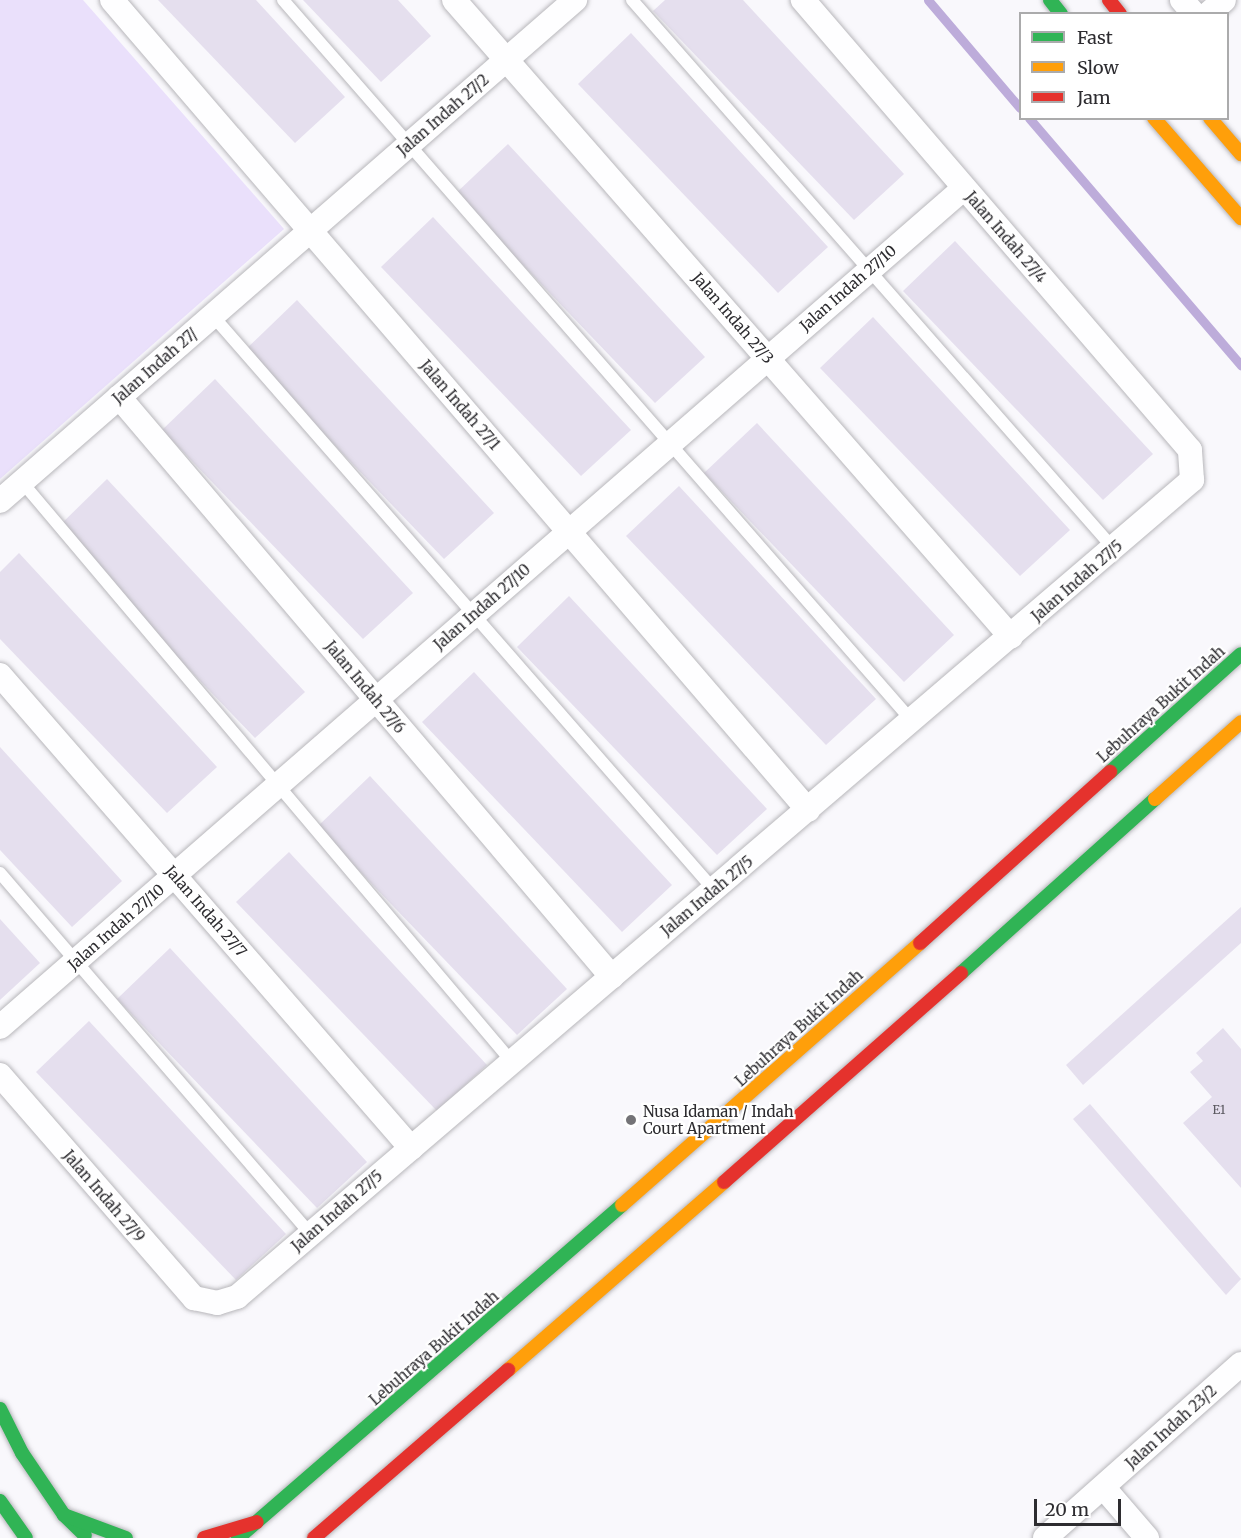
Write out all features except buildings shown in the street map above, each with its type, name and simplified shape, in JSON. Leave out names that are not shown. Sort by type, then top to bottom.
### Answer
[{"type":"main road","points":[[1050,0],[1059,12]]},
{"type":"main road","points":[[1109,0],[1118,12]]},
{"type":"main road","points":[[1156,120],[1241,218]]},
{"type":"main road","points":[[1212,120],[1241,154]]},
{"type":"main road","name":"Lebuhraya Bukit Indah","points":[[238,1538],[791,1058],[1241,654]]},
{"type":"main road","points":[[314,1538],[825,1095],[1241,722]]},
{"type":"main road","points":[[0,1409],[22,1453],[64,1515],[88,1538]]},
{"type":"main road","points":[[0,1501],[26,1538]]},
{"type":"main road","points":[[64,1515],[126,1538]]},
{"type":"main road","points":[[204,1538],[261,1520]]},
{"type":"street","name":"Jalan Indah 27/1","points":[[112,0],[808,810]]},
{"type":"street","name":"Jalan Indah 27/3","points":[[454,0],[1011,637]]},
{"type":"street","name":"Jalan Indah 27/2","points":[[310,231],[575,0]]},
{"type":"street","name":"Jalan Indah 27/4","points":[[803,0],[1190,450],[1192,480]]},
{"type":"street","points":[[1182,0],[1192,12]]},
{"type":"street","points":[[1210,12],[1224,0]]},
{"type":"street","name":"Jalan Indah 27/10","points":[[0,1027],[964,188]]},
{"type":"street","name":"Jalan Indah 27/","points":[[0,501],[310,231]]},
{"type":"street","name":"Jalan Indah 27/6","points":[[119,397],[612,977]]},
{"type":"street","name":"Jalan Indah 27/5","points":[[217,1303],[237,1297],[1192,480]]},
{"type":"street","name":"Jalan Indah 27/7","points":[[0,675],[411,1148]]},
{"type":"street","name":"Jalan Indah 27/9","points":[[0,1075],[177,1282],[194,1298],[217,1303]]},
{"type":"street","name":"Jalan Indah 23/2","points":[[1046,1538],[1241,1364]]},
{"type":"street","points":[[1104,1488],[1147,1538]]},
{"type":"lane","points":[[283,0],[912,721]]},
{"type":"lane","points":[[632,0],[1114,549]]},
{"type":"lane","points":[[213,316],[714,890]]},
{"type":"lane","points":[[22,482],[512,1062]]},
{"type":"lane","points":[[0,873],[311,1234]]},
{"type":"shaded area","points":[[0,0],[83,0],[284,229],[0,479]]},
{"type":"waterway","points":[[928,0],[1019,107]]},
{"type":"waterway","points":[[1031,120],[1241,365]]},
{"type":"traffic: fast","points":[[1050,0],[1059,12]]},
{"type":"traffic: fast","points":[[1110,772],[1241,654]]},
{"type":"traffic: fast","points":[[961,973],[1155,799]]},
{"type":"traffic: fast","points":[[238,1538],[622,1205]]},
{"type":"traffic: fast","points":[[0,1409],[22,1453],[64,1515],[85,1535]]},
{"type":"traffic: fast","points":[[0,1501],[26,1538]]},
{"type":"traffic: fast","points":[[64,1515],[126,1538]]},
{"type":"traffic: slow","points":[[1156,120],[1241,218]]},
{"type":"traffic: slow","points":[[1212,120],[1241,154]]},
{"type":"traffic: slow","points":[[1155,799],[1241,722]]},
{"type":"traffic: slow","points":[[622,1205],[920,943]]},
{"type":"traffic: slow","points":[[508,1370],[724,1182]]},
{"type":"traffic: jam","points":[[1109,0],[1118,12]]},
{"type":"traffic: jam","points":[[920,943],[1110,772]]},
{"type":"traffic: jam","points":[[724,1182],[961,973]]},
{"type":"traffic: jam","points":[[314,1538],[508,1370]]},
{"type":"traffic: jam","points":[[204,1538],[257,1522]]},
{"type":"place","name":"Nusa Idaman / Indah Court Apartment","points":[[631,1120]]}]
